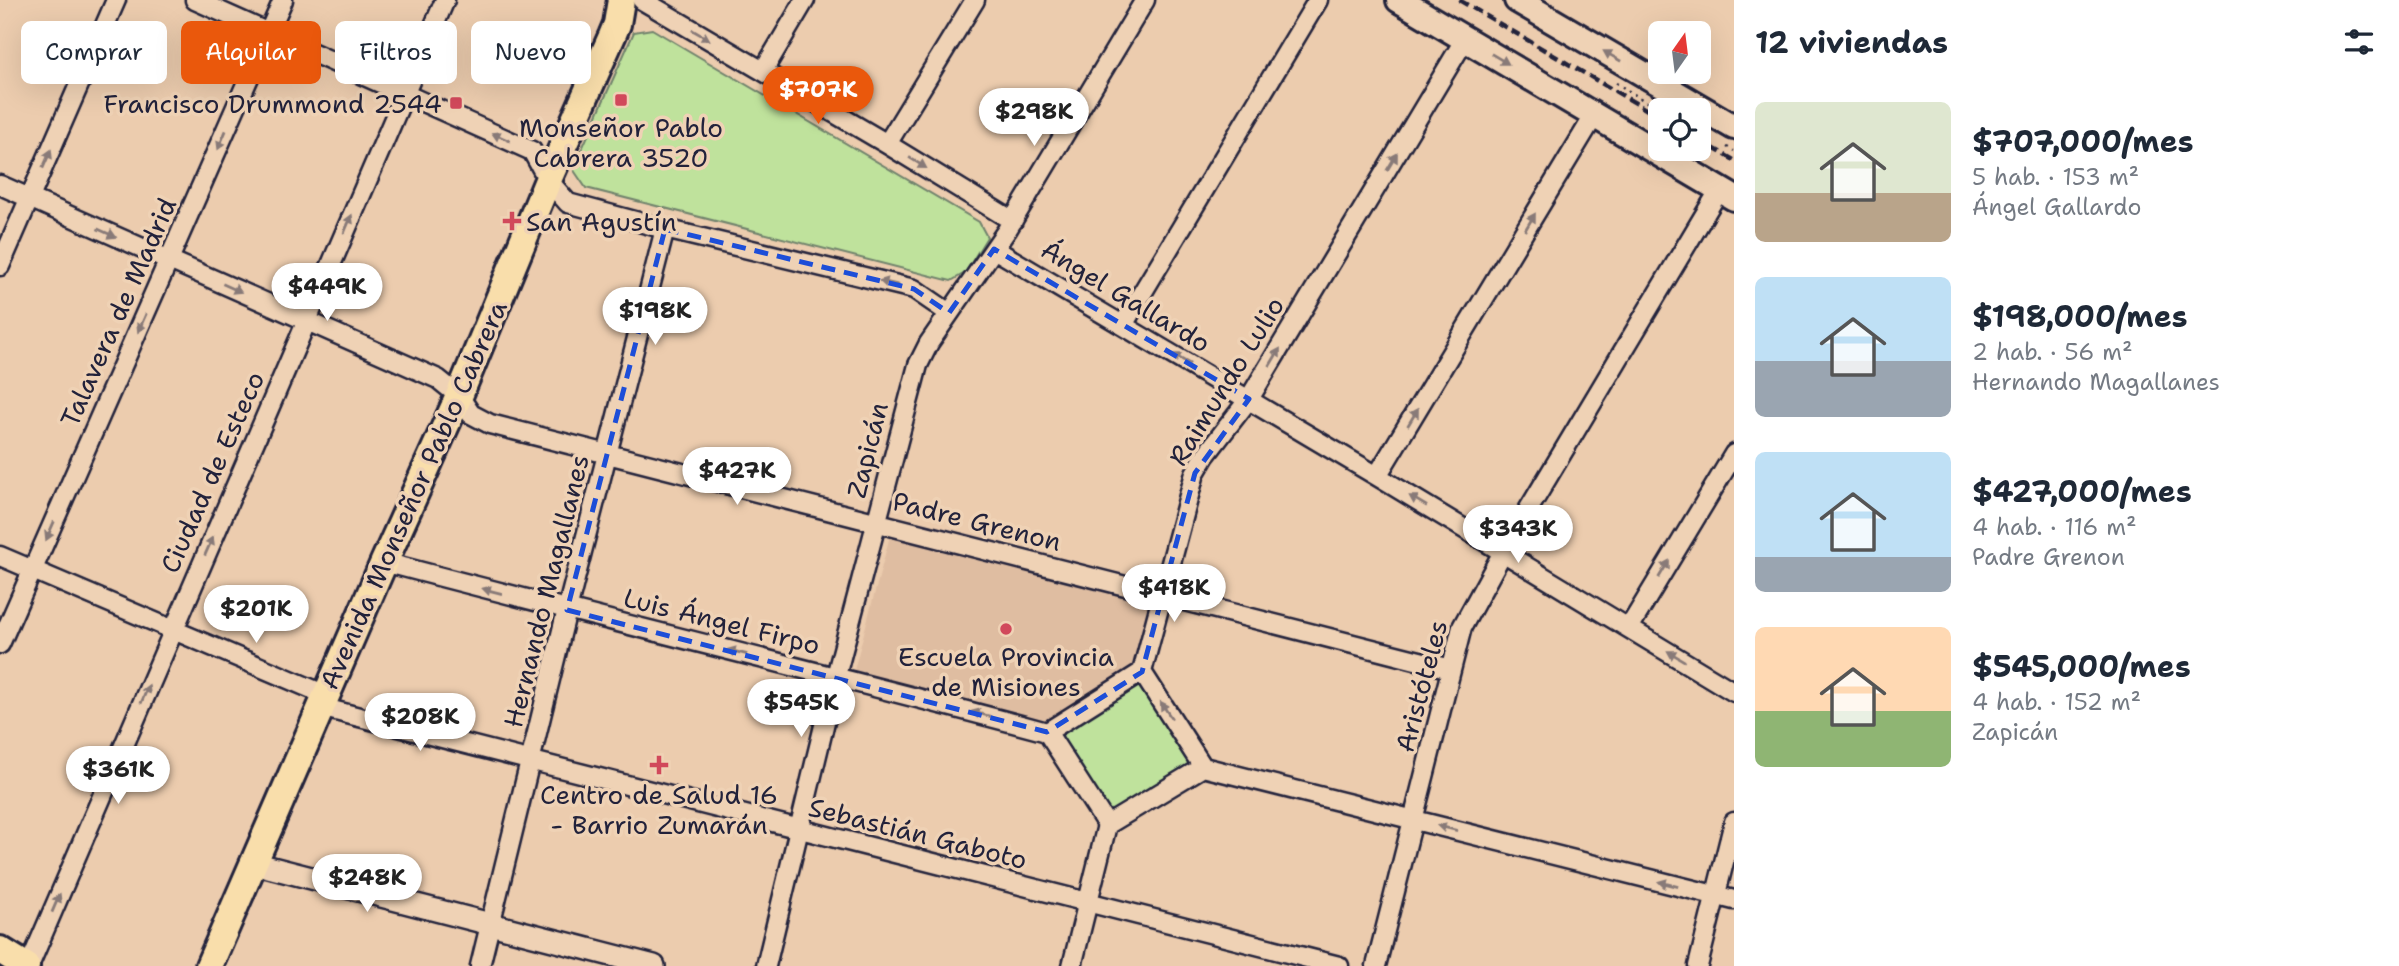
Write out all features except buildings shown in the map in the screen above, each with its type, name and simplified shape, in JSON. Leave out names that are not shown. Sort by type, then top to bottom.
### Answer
[{"type":"main road","name":"Avenida Monseñor Pablo Cabrera","points":[[209,966],[459,396],[619,12],[636,0]]},
{"type":"main road","points":[[1399,0],[1727,193]]},
{"type":"main road","points":[[1517,0],[1734,127]]},
{"type":"main road","points":[[0,950],[27,966]]},
{"type":"street","points":[[0,266],[116,0]]},
{"type":"street","points":[[195,0],[244,21]]},
{"type":"street","name":"Talavera de Madrid","points":[[273,21],[282,0]]},
{"type":"street","name":"Ciudad de Esteco","points":[[27,966],[445,0]]},
{"type":"street","points":[[642,0],[1013,221]]},
{"type":"street","points":[[763,71],[805,0]]},
{"type":"street","points":[[887,144],[975,0]]},
{"type":"street","name":"Zapicán","points":[[766,966],[836,676],[918,365],[949,313],[1013,221],[1145,0]]},
{"type":"street","points":[[1123,325],[1318,0]]},
{"type":"street","name":"Raimundo Lulio","points":[[1142,672],[1195,473],[1249,399],[1465,38]]},
{"type":"street","points":[[321,55],[532,151],[548,180],[568,203],[914,289],[949,313]]},
{"type":"street","name":"Talavera de Madrid","points":[[0,644],[247,84]]},
{"type":"street","points":[[1377,476],[1594,116]]},
{"type":"street","name":"Padre Grenon","points":[[0,185],[438,379],[459,396],[471,414],[490,424],[1451,669]]},
{"type":"street","name":"Aristóteles","points":[[1376,966],[1462,627],[1503,552],[1727,193]]},
{"type":"street","name":"Hernando Magallanes","points":[[480,966],[567,610],[665,229]]},
{"type":"street","name":"Ángel Gallardo","points":[[994,248],[1734,692]]},
{"type":"street","points":[[1629,628],[1734,454]]},
{"type":"street","name":"Sebastián Gaboto","points":[[0,556],[323,701],[530,762],[1339,966]]},
{"type":"street","name":"Luis Ángel Firpo","points":[[384,562],[1047,732]]},
{"type":"street","points":[[1107,825],[1047,732],[1142,672],[1203,767],[1734,900]]},
{"type":"street","points":[[1072,966],[1107,825],[1203,767]]},
{"type":"street","points":[[1698,966],[1734,822]]},
{"type":"street","points":[[253,863],[654,966]]},
{"type":"highlighted area","points":[[665,229],[914,289],[949,313],[994,249],[1249,399],[1195,473],[1142,672],[1047,732],[567,610]]},
{"type":"shaded area","name":"Escuela Provincia de Misiones","points":[[891,532],[1154,597],[1139,661],[1045,723],[853,674]]},
{"type":"green space","points":[[652,29],[979,222],[987,237],[965,273],[951,281],[586,188],[573,169],[634,32]]},
{"type":"green space","points":[[1139,685],[1191,767],[1111,816],[1060,733]]},
{"type":"railway","points":[[1459,0],[1648,110]]},
{"type":"railway","points":[[1711,147],[1734,160]]},
{"type":"place","name":"Monseñor Pablo Cabrera 3520","points":[[621,100]]},
{"type":"place","name":"Francisco Drummond 2544","points":[[456,103]]},
{"type":"place","name":"San Agustín","points":[[512,221]]},
{"type":"place","name":"Escuela Provincia de Misiones","points":[[1006,629]]},
{"type":"place","name":"Centro de Salud 16 - Barrio Zumarán","points":[[659,765]]}]
